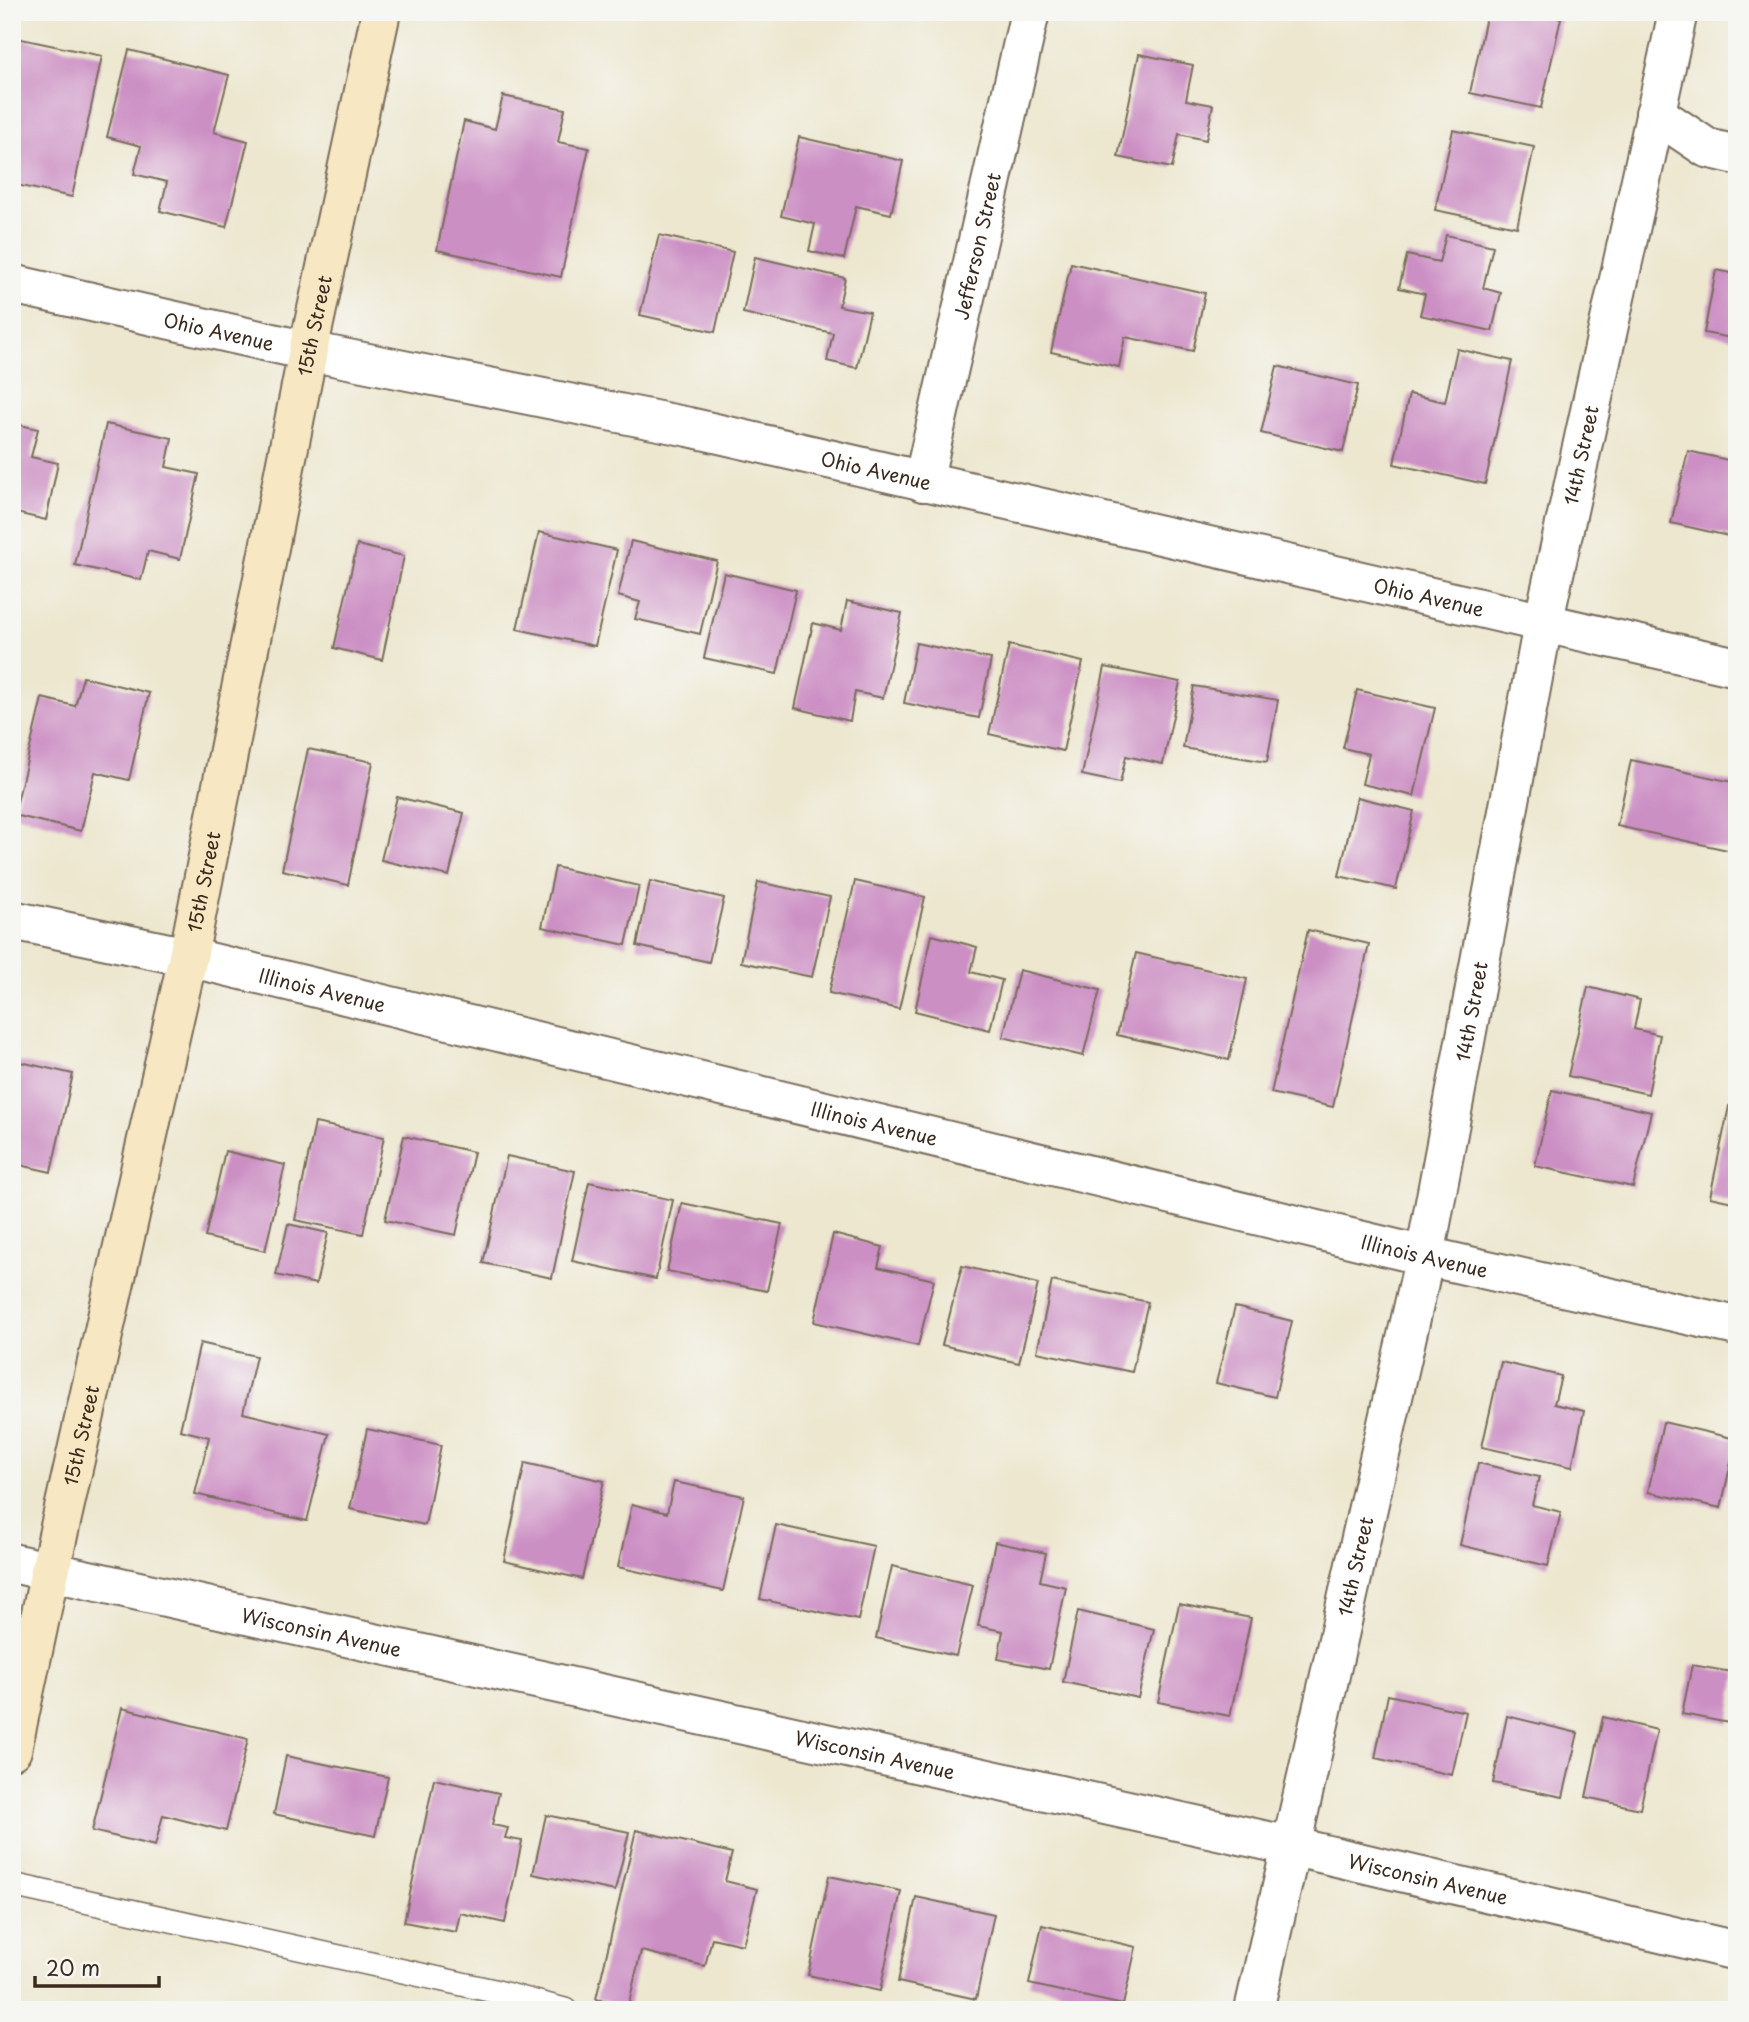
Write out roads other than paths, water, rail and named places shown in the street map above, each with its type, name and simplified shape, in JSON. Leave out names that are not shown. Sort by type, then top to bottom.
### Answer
[{"type":"street","name":"15th Street","points":[[12,1750],[188,957],[308,351],[381,12]]},
{"type":"street","name":"Jefferson Street","points":[[923,482],[1030,12]]},
{"type":"street","name":"14th Street","points":[[1254,2010],[1425,1256],[1543,624],[1678,12]]},
{"type":"street","points":[[1655,113],[1707,148],[1737,155]]},
{"type":"street","name":"Ohio Avenue","points":[[12,284],[308,351],[689,427],[1737,667]]},
{"type":"street","name":"Illinois Avenue","points":[[12,920],[188,957],[1425,1256],[1737,1326]]},
{"type":"street","name":"Wisconsin Avenue","points":[[12,1563],[1290,1846],[1737,1951]]},
{"type":"lane","points":[[12,1885],[494,1991],[565,2010]]}]
